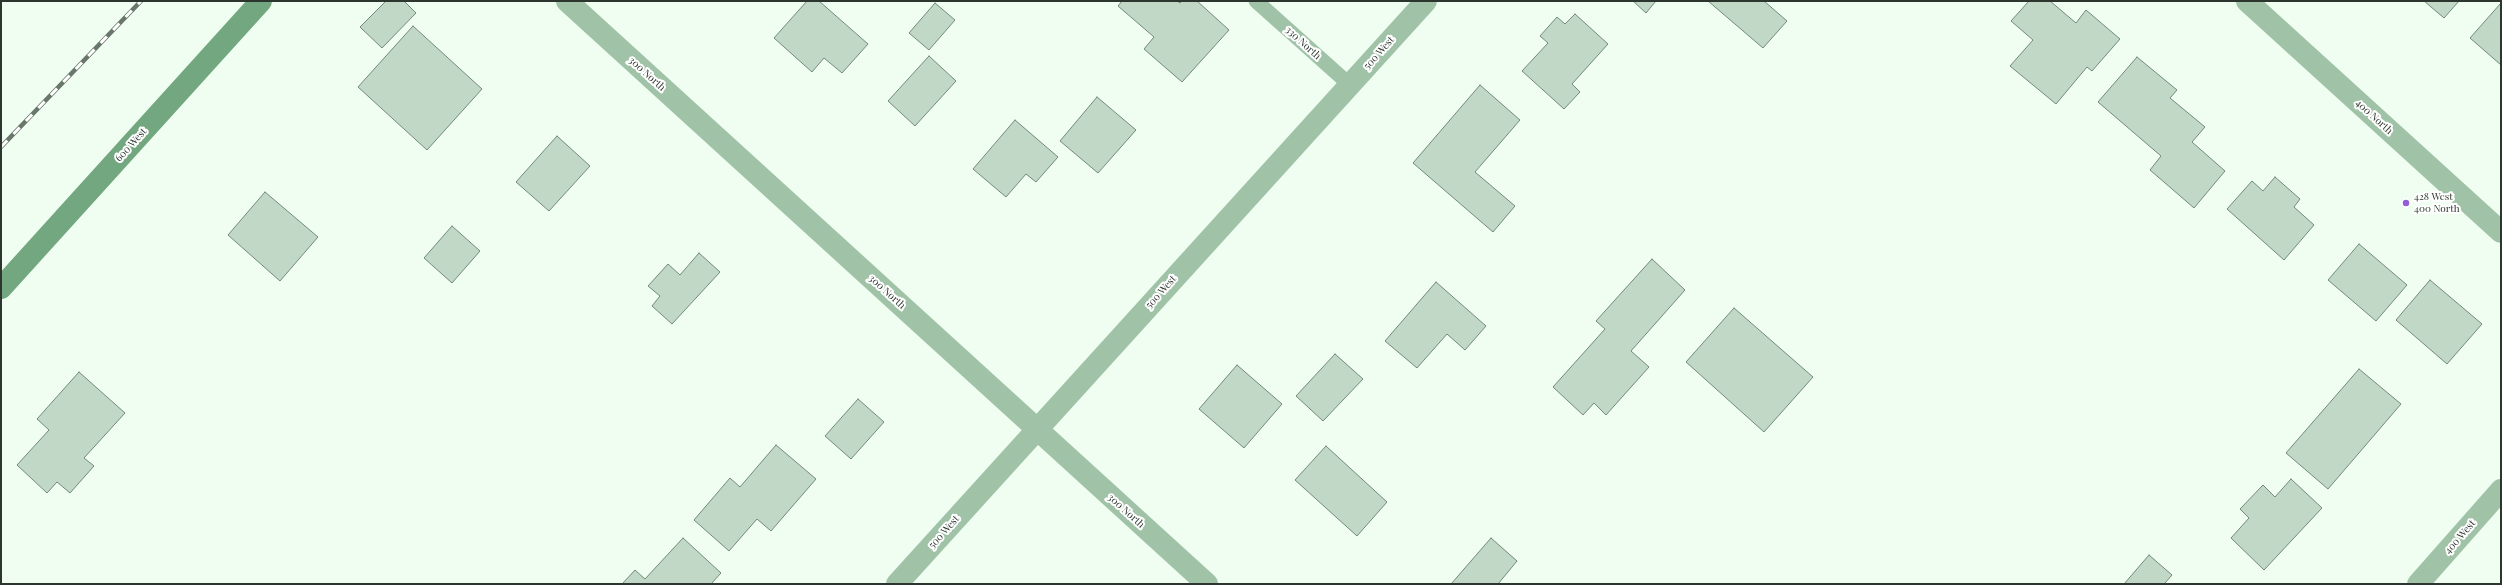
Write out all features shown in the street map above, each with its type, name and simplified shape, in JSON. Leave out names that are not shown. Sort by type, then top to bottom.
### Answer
[{"type":"main road","name":"600 West","points":[[1,288],[262,1]]},
{"type":"street","name":"300 North","points":[[566,1],[1207,584]]},
{"type":"street","name":"500 West","points":[[897,584],[1426,1]]},
{"type":"street","name":"400 North","points":[[2247,1],[2501,232]]},
{"type":"street","name":"400 West","points":[[2418,584],[2501,490]]},
{"type":"lane","name":"330 North","points":[[1256,1],[1350,85]]},
{"type":"building","points":[[386,1],[404,1],[416,13],[382,48],[360,27]]},
{"type":"building","points":[[807,1],[819,1],[868,44],[842,73],[824,58],[812,72],[774,38]]},
{"type":"building","points":[[1122,1],[1177,1],[1180,3],[1182,1],[1197,1],[1229,30],[1182,82],[1144,49],[1154,37],[1118,6]]},
{"type":"building","points":[[1633,1],[1656,1],[1646,13]]},
{"type":"building","points":[[1708,1],[1764,1],[1787,21],[1763,48]]},
{"type":"building","points":[[2029,1],[2050,1],[2076,23],[2086,10],[2120,39],[2092,71],[2087,67],[2056,104],[2010,66],[2033,40],[2011,21]]},
{"type":"building","points":[[2424,1],[2459,1],[2444,18]]},
{"type":"building","points":[[935,3],[955,20],[929,50],[909,33]]},
{"type":"building","points":[[2501,3],[2501,65],[2470,38]]},
{"type":"building","points":[[1575,14],[1608,44],[1572,84],[1580,92],[1564,109],[1522,71],[1548,43],[1540,36],[1557,17],[1565,24]]},
{"type":"building","points":[[413,26],[482,89],[427,150],[358,87]]},
{"type":"building","points":[[929,56],[956,81],[915,126],[888,101]]},
{"type":"building","points":[[2137,57],[2177,90],[2170,98],[2205,127],[2192,142],[2225,171],[2194,208],[2150,170],[2161,156],[2098,102]]},
{"type":"building","points":[[1480,85],[1520,120],[1475,172],[1515,206],[1493,232],[1413,163]]},
{"type":"building","points":[[1097,97],[1136,130],[1098,173],[1060,141]]},
{"type":"building","points":[[1015,120],[1058,157],[1036,182],[1026,174],[1006,197],[973,169]]},
{"type":"building","points":[[557,136],[590,166],[549,211],[516,182]]},
{"type":"building","points":[[2275,177],[2300,199],[2294,207],[2314,225],[2284,260],[2227,209],[2252,181],[2263,191]]},
{"type":"building","points":[[265,192],[318,237],[280,281],[228,235]]},
{"type":"building","points":[[452,226],[480,251],[452,283],[424,258]]},
{"type":"building","points":[[2359,244],[2407,285],[2376,321],[2328,280]]},
{"type":"building","points":[[699,253],[720,272],[672,324],[652,306],[660,296],[648,286],[668,264],[680,275]]},
{"type":"building","points":[[1652,259],[1685,290],[1631,351],[1649,367],[1606,415],[1594,403],[1583,415],[1553,387],[1605,329],[1596,321]]},
{"type":"building","points":[[2430,280],[2482,324],[2447,364],[2396,320]]},
{"type":"building","points":[[1436,282],[1486,326],[1465,350],[1447,334],[1417,368],[1385,341]]},
{"type":"building","points":[[1734,308],[1813,377],[1764,432],[1686,362]]},
{"type":"building","points":[[1335,354],[1363,379],[1323,421],[1296,396]]},
{"type":"building","points":[[1237,365],[1282,404],[1244,448],[1199,409]]},
{"type":"building","points":[[2359,369],[2401,404],[2328,489],[2286,453]]},
{"type":"building","points":[[79,372],[125,413],[84,458],[94,466],[70,493],[57,482],[47,493],[17,465],[49,430],[37,419]]},
{"type":"building","points":[[858,399],[884,422],[851,459],[825,436]]},
{"type":"building","points":[[776,445],[816,479],[771,531],[757,519],[729,551],[694,520],[730,478],[740,487]]},
{"type":"building","points":[[1326,446],[1387,502],[1357,536],[1295,480]]},
{"type":"building","points":[[2291,479],[2322,508],[2264,570],[2231,538],[2249,518],[2240,509],[2263,485],[2275,497]]},
{"type":"building","points":[[683,538],[721,573],[711,584],[622,584],[635,570],[645,579]]},
{"type":"building","points":[[1491,538],[1517,561],[1498,584],[1451,584]]},
{"type":"building","points":[[2149,555],[2172,575],[2165,583],[2167,584],[2124,584]]},
{"type":"railway","points":[[1,147],[141,1]]},
{"type":"place","name":"428 West 400 North","points":[[2406,203]]}]
